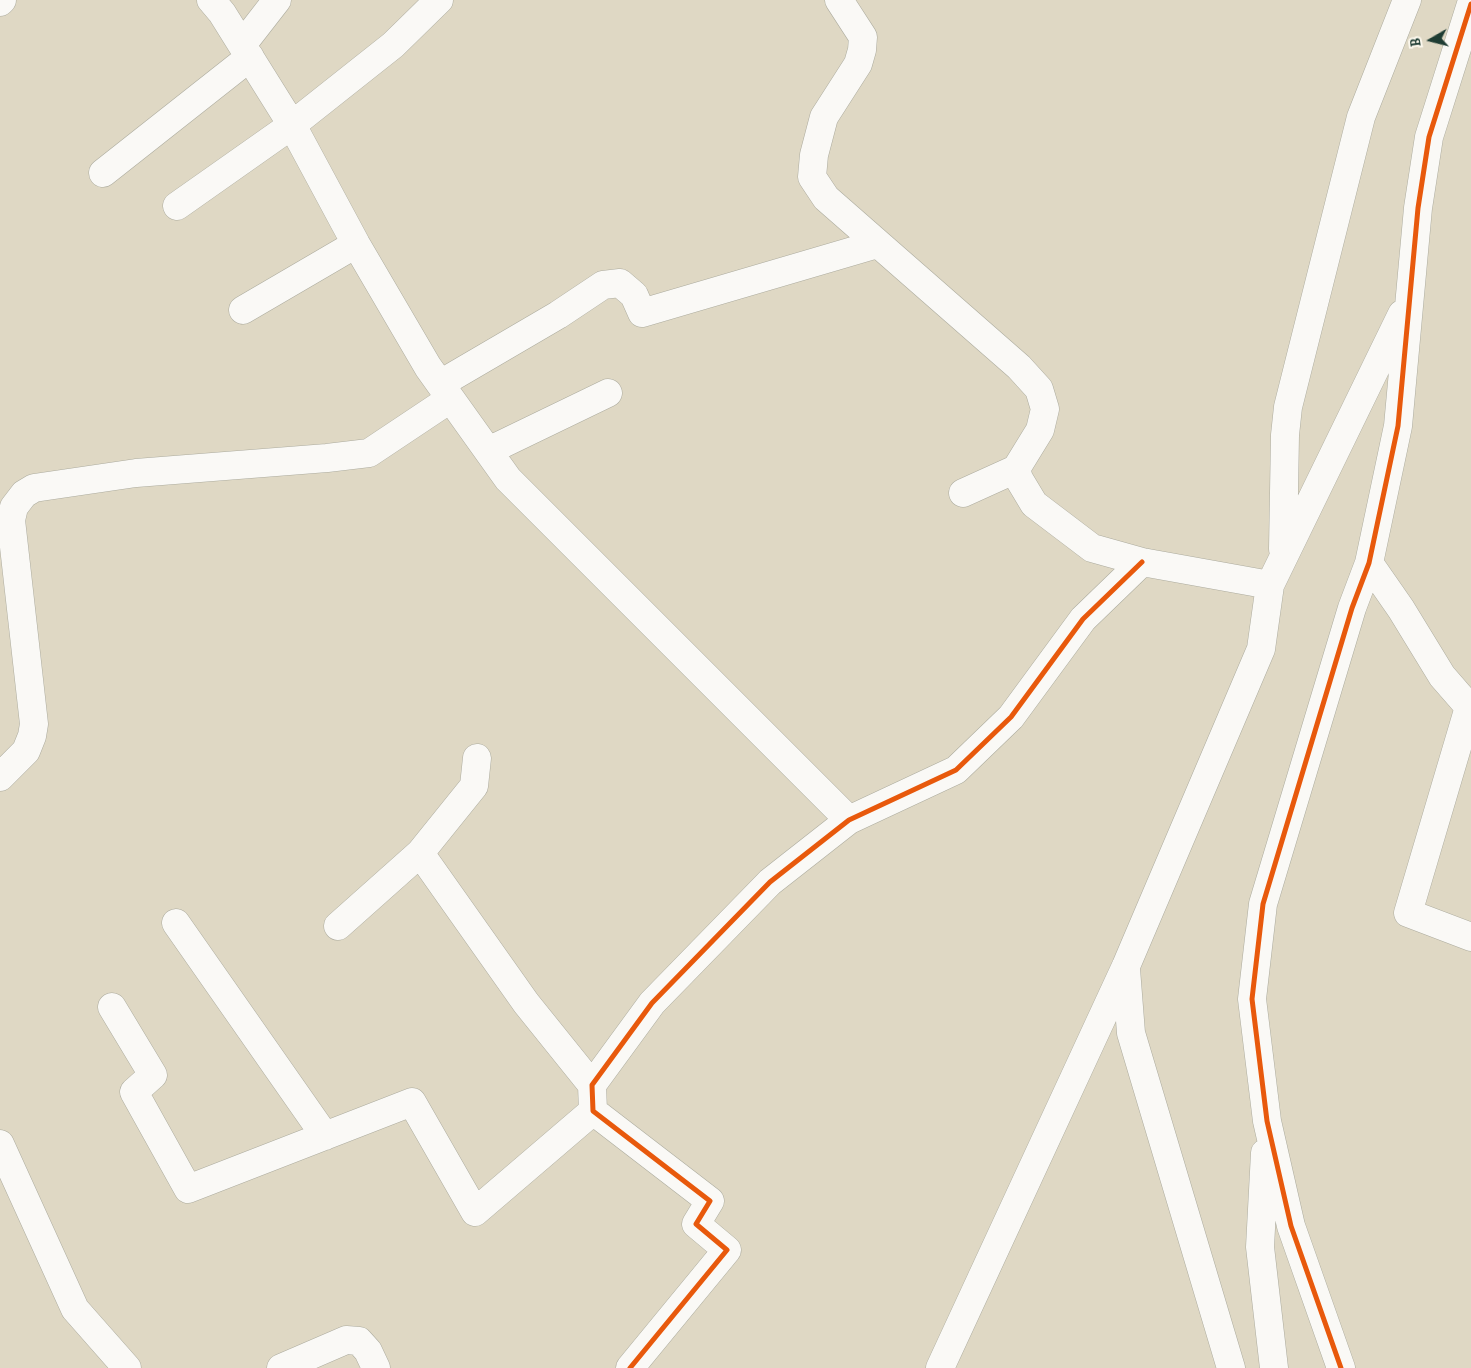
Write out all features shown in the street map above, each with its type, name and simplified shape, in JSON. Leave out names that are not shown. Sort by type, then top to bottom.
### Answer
[{"type":"street","points":[[211,0],[222,13],[292,125],[356,244],[428,367],[508,479],[849,820]]},
{"type":"street","points":[[103,173],[246,51],[277,0]]},
{"type":"street","points":[[178,206],[292,125],[393,45],[439,0]]},
{"type":"street","points":[[1282,558],[1285,434],[1288,407],[1361,117],[1406,0]]},
{"type":"street","points":[[843,2],[864,37],[862,50],[858,64],[824,117],[814,155],[812,177],[826,198],[1019,367],[1039,389],[1045,409],[1040,430],[1016,468],[963,493]]},
{"type":"street","points":[[1341,1368],[1291,1226],[1267,1121],[1252,999],[1263,904],[1352,608],[1369,563],[1398,426],[1418,208],[1429,137],[1471,4]]},
{"type":"street","points":[[243,310],[356,244]]},
{"type":"street","points":[[0,777],[26,752],[34,724],[11,520],[14,507],[24,494],[34,488],[136,472],[368,454],[445,391],[603,285],[620,283],[634,295],[642,313],[877,244]]},
{"type":"street","points":[[940,1368],[1126,966],[1261,649],[1270,584],[1410,299]]},
{"type":"street","points":[[488,451],[608,392]]},
{"type":"street","points":[[1016,468],[1019,479],[1034,504],[1092,548],[1142,562],[1270,584]]},
{"type":"street","points":[[112,1007],[152,1075],[134,1092],[188,1189],[412,1102],[475,1212],[592,1098],[652,1003],[770,882],[849,820],[956,770],[1011,717],[1083,620],[1142,562]]},
{"type":"street","points":[[1369,563],[1401,609],[1442,676],[1470,704],[1408,913],[1471,937]]},
{"type":"street","points":[[338,926],[420,853],[474,786],[477,758]]},
{"type":"street","points":[[420,853],[592,1098],[710,1201],[696,1224],[727,1250],[630,1368]]},
{"type":"street","points":[[176,924],[325,1136]]},
{"type":"street","points":[[1126,966],[1131,1033],[1231,1368]]},
{"type":"street","points":[[1267,1121],[1260,1247],[1274,1368]]},
{"type":"street","points":[[0,1144],[75,1309],[127,1368]]},
{"type":"street","points":[[281,1368],[346,1340],[359,1341],[368,1351],[376,1368]]},
{"type":"cycle path","points":[[1341,1368],[1291,1226],[1267,1121],[1252,999],[1263,904],[1352,608],[1369,563],[1398,426],[1418,208],[1429,137],[1471,4]]},
{"type":"cycle path","points":[[630,1368],[727,1250],[696,1224],[710,1201],[593,1111],[592,1085],[652,1003],[770,882],[849,820],[956,770],[1011,717],[1083,619],[1142,562]]}]
